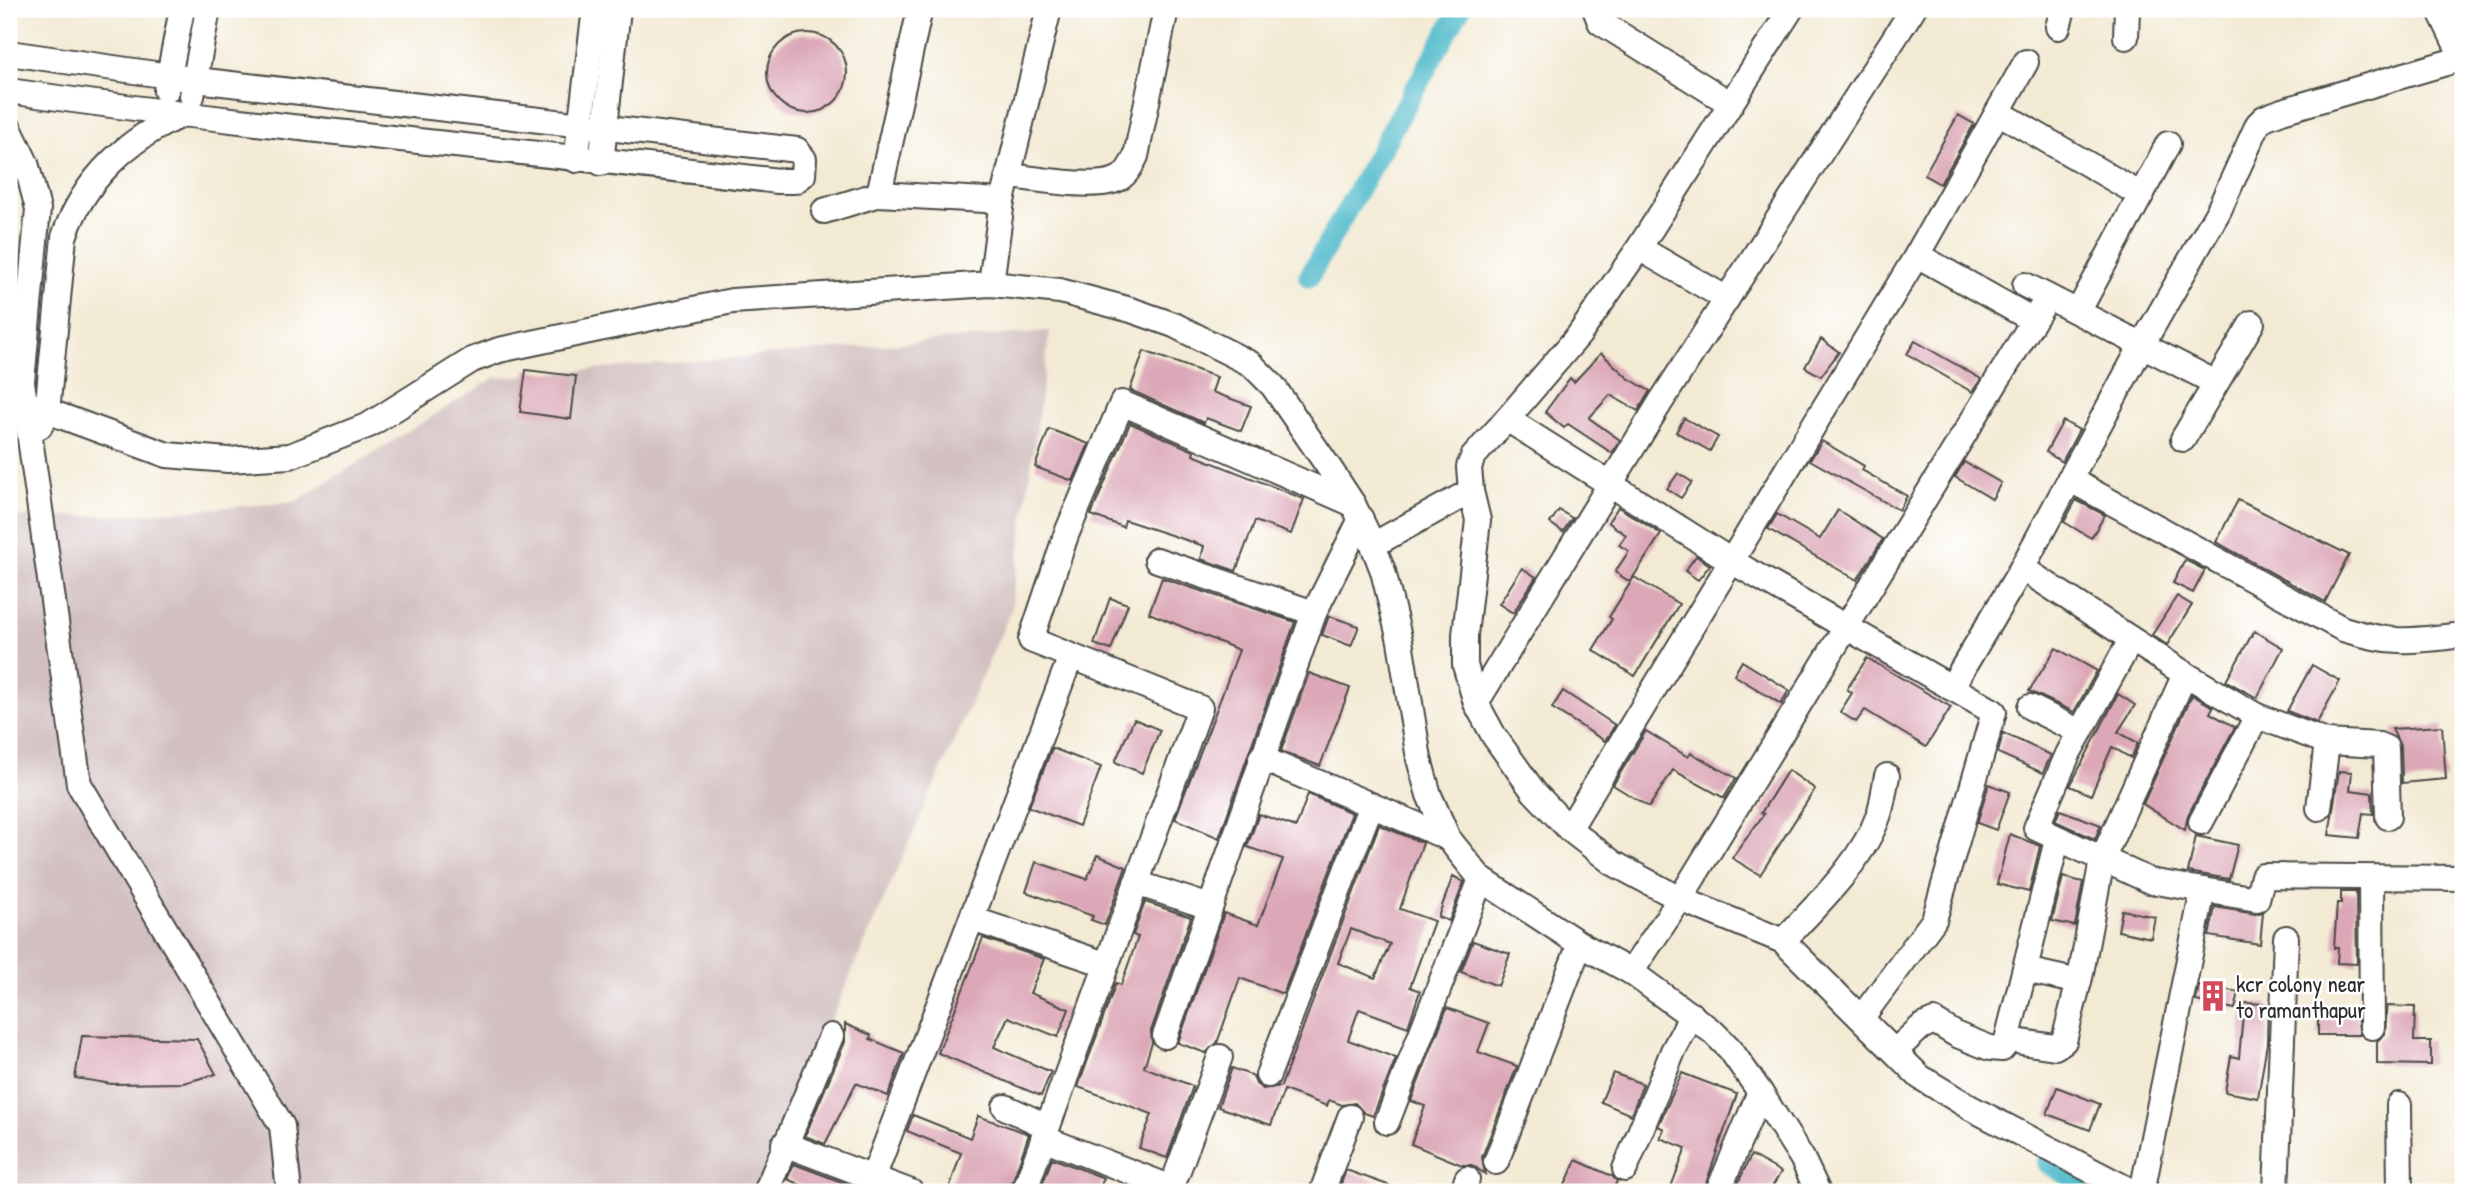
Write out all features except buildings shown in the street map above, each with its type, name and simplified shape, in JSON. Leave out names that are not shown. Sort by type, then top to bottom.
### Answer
[{"type":"street","points":[[161,111],[181,9]]},
{"type":"street","points":[[187,113],[197,80],[208,9]]},
{"type":"street","points":[[576,160],[594,9]]},
{"type":"street","points":[[601,163],[618,9]]},
{"type":"street","points":[[878,194],[920,9]]},
{"type":"street","points":[[991,272],[1001,206],[1049,9]]},
{"type":"street","points":[[1009,176],[1094,183],[1124,176],[1136,156],[1166,9]]},
{"type":"street","points":[[1595,9],[1600,22],[1731,104]]},
{"type":"street","points":[[1373,545],[1464,494],[1473,457],[1579,335],[1639,248],[1791,9]]},
{"type":"street","points":[[1476,702],[1727,299],[1913,9]]},
{"type":"street","points":[[2126,37],[2127,9]]},
{"type":"street","points":[[1951,688],[2022,568],[2142,345],[2219,210],[2264,118],[2463,58],[2439,9]]},
{"type":"street","points":[[9,53],[197,80],[797,150],[804,159],[803,175],[795,181],[778,181],[601,163],[9,91]]},
{"type":"street","points":[[1569,829],[1917,255],[2026,62]]},
{"type":"street","points":[[1998,112],[2141,195]]},
{"type":"street","points":[[30,398],[64,237],[73,210],[93,179],[154,127],[187,113]]},
{"type":"street","points":[[9,128],[26,163],[38,209],[30,446],[79,783],[282,1126],[289,1192]]},
{"type":"street","points":[[2078,312],[2168,144]]},
{"type":"street","points":[[824,211],[878,194],[1001,206]]},
{"type":"street","points":[[1639,248],[1727,299]]},
{"type":"street","points":[[1917,255],[2033,320]]},
{"type":"street","points":[[30,398],[167,455],[228,460],[290,456],[369,425],[472,360],[528,342],[732,301],[991,272],[1130,310],[1174,325],[1242,359],[1273,386],[1357,512],[1383,571],[1400,641],[1419,759],[1429,795],[1448,838],[1481,879],[1580,944],[1630,972],[1692,1015],[1730,1049],[1802,1158],[1818,1192]]},
{"type":"street","points":[[2025,285],[2216,383]]},
{"type":"street","points":[[1630,972],[1676,906],[2048,297]]},
{"type":"street","points":[[2183,439],[2252,323]]},
{"type":"street","points":[[1024,1192],[1200,708],[1031,640],[1066,535],[1122,403],[1357,512]]},
{"type":"street","points":[[1507,418],[1733,562],[1994,712],[1934,920],[1862,1017]]},
{"type":"street","points":[[2069,479],[2343,629],[2383,641],[2414,642],[2463,635]]},
{"type":"street","points":[[1464,494],[1478,520],[1465,635],[1465,665],[1476,702],[1494,736],[1534,792],[1569,829],[1676,906],[1783,941],[1920,1077],[1971,1108],[2133,1192]]},
{"type":"street","points":[[1164,1035],[1314,612],[1357,512]]},
{"type":"street","points":[[1157,560],[1314,612]]},
{"type":"street","points":[[2022,568],[2131,640],[2257,716],[2327,742],[2386,748],[2388,817]]},
{"type":"street","points":[[2131,640],[2080,732],[2036,828],[2150,881],[2257,899],[2263,876],[2463,878]]},
{"type":"street","points":[[873,1178],[1071,656]]},
{"type":"street","points":[[2009,1040],[2059,1046],[2066,1035],[2102,860],[2185,674]]},
{"type":"street","points":[[2030,707],[2080,732]]},
{"type":"street","points":[[2201,822],[2257,716]]},
{"type":"street","points":[[2319,808],[2327,742]]},
{"type":"street","points":[[1261,758],[1448,838]]},
{"type":"street","points":[[1783,941],[1832,888],[1861,847],[1878,815],[1887,776]]},
{"type":"street","points":[[1268,1075],[1371,805]]},
{"type":"street","points":[[1895,1051],[1920,1027],[1934,1021],[1956,1035],[1990,1048],[2003,1049],[2009,1040],[2057,840]]},
{"type":"street","points":[[2371,878],[2372,1027]]},
{"type":"street","points":[[1387,1122],[1481,879]]},
{"type":"street","points":[[1136,883],[1210,907]]},
{"type":"street","points":[[2142,1192],[2203,890]]},
{"type":"street","points":[[972,919],[1105,964]]},
{"type":"street","points":[[2276,1192],[2286,938]]},
{"type":"street","points":[[1496,1162],[1580,944]]},
{"type":"street","points":[[2025,970],[2079,982]]},
{"type":"street","points":[[1625,1169],[1673,1051],[1692,1015]]},
{"type":"street","points":[[766,1192],[831,1037]]},
{"type":"street","points":[[1004,1107],[1044,1132],[1171,1190],[1220,1057]]},
{"type":"street","points":[[1718,1192],[1760,1092]]},
{"type":"street","points":[[2399,1105],[2400,1192]]},
{"type":"street","points":[[1322,1192],[1350,1117]]},
{"type":"street","points":[[784,1144],[911,1192]]},
{"type":"shaded area","points":[[1050,331],[1011,611],[755,1192],[9,1192],[9,517],[128,515],[295,502],[494,378]]},
{"type":"waterway","points":[[1309,277],[1460,9]]},
{"type":"waterway","points":[[2047,1163],[2095,1192]]},
{"type":"place","name":"kcr colony near to ramanthapur","points":[[2213,996]]}]
